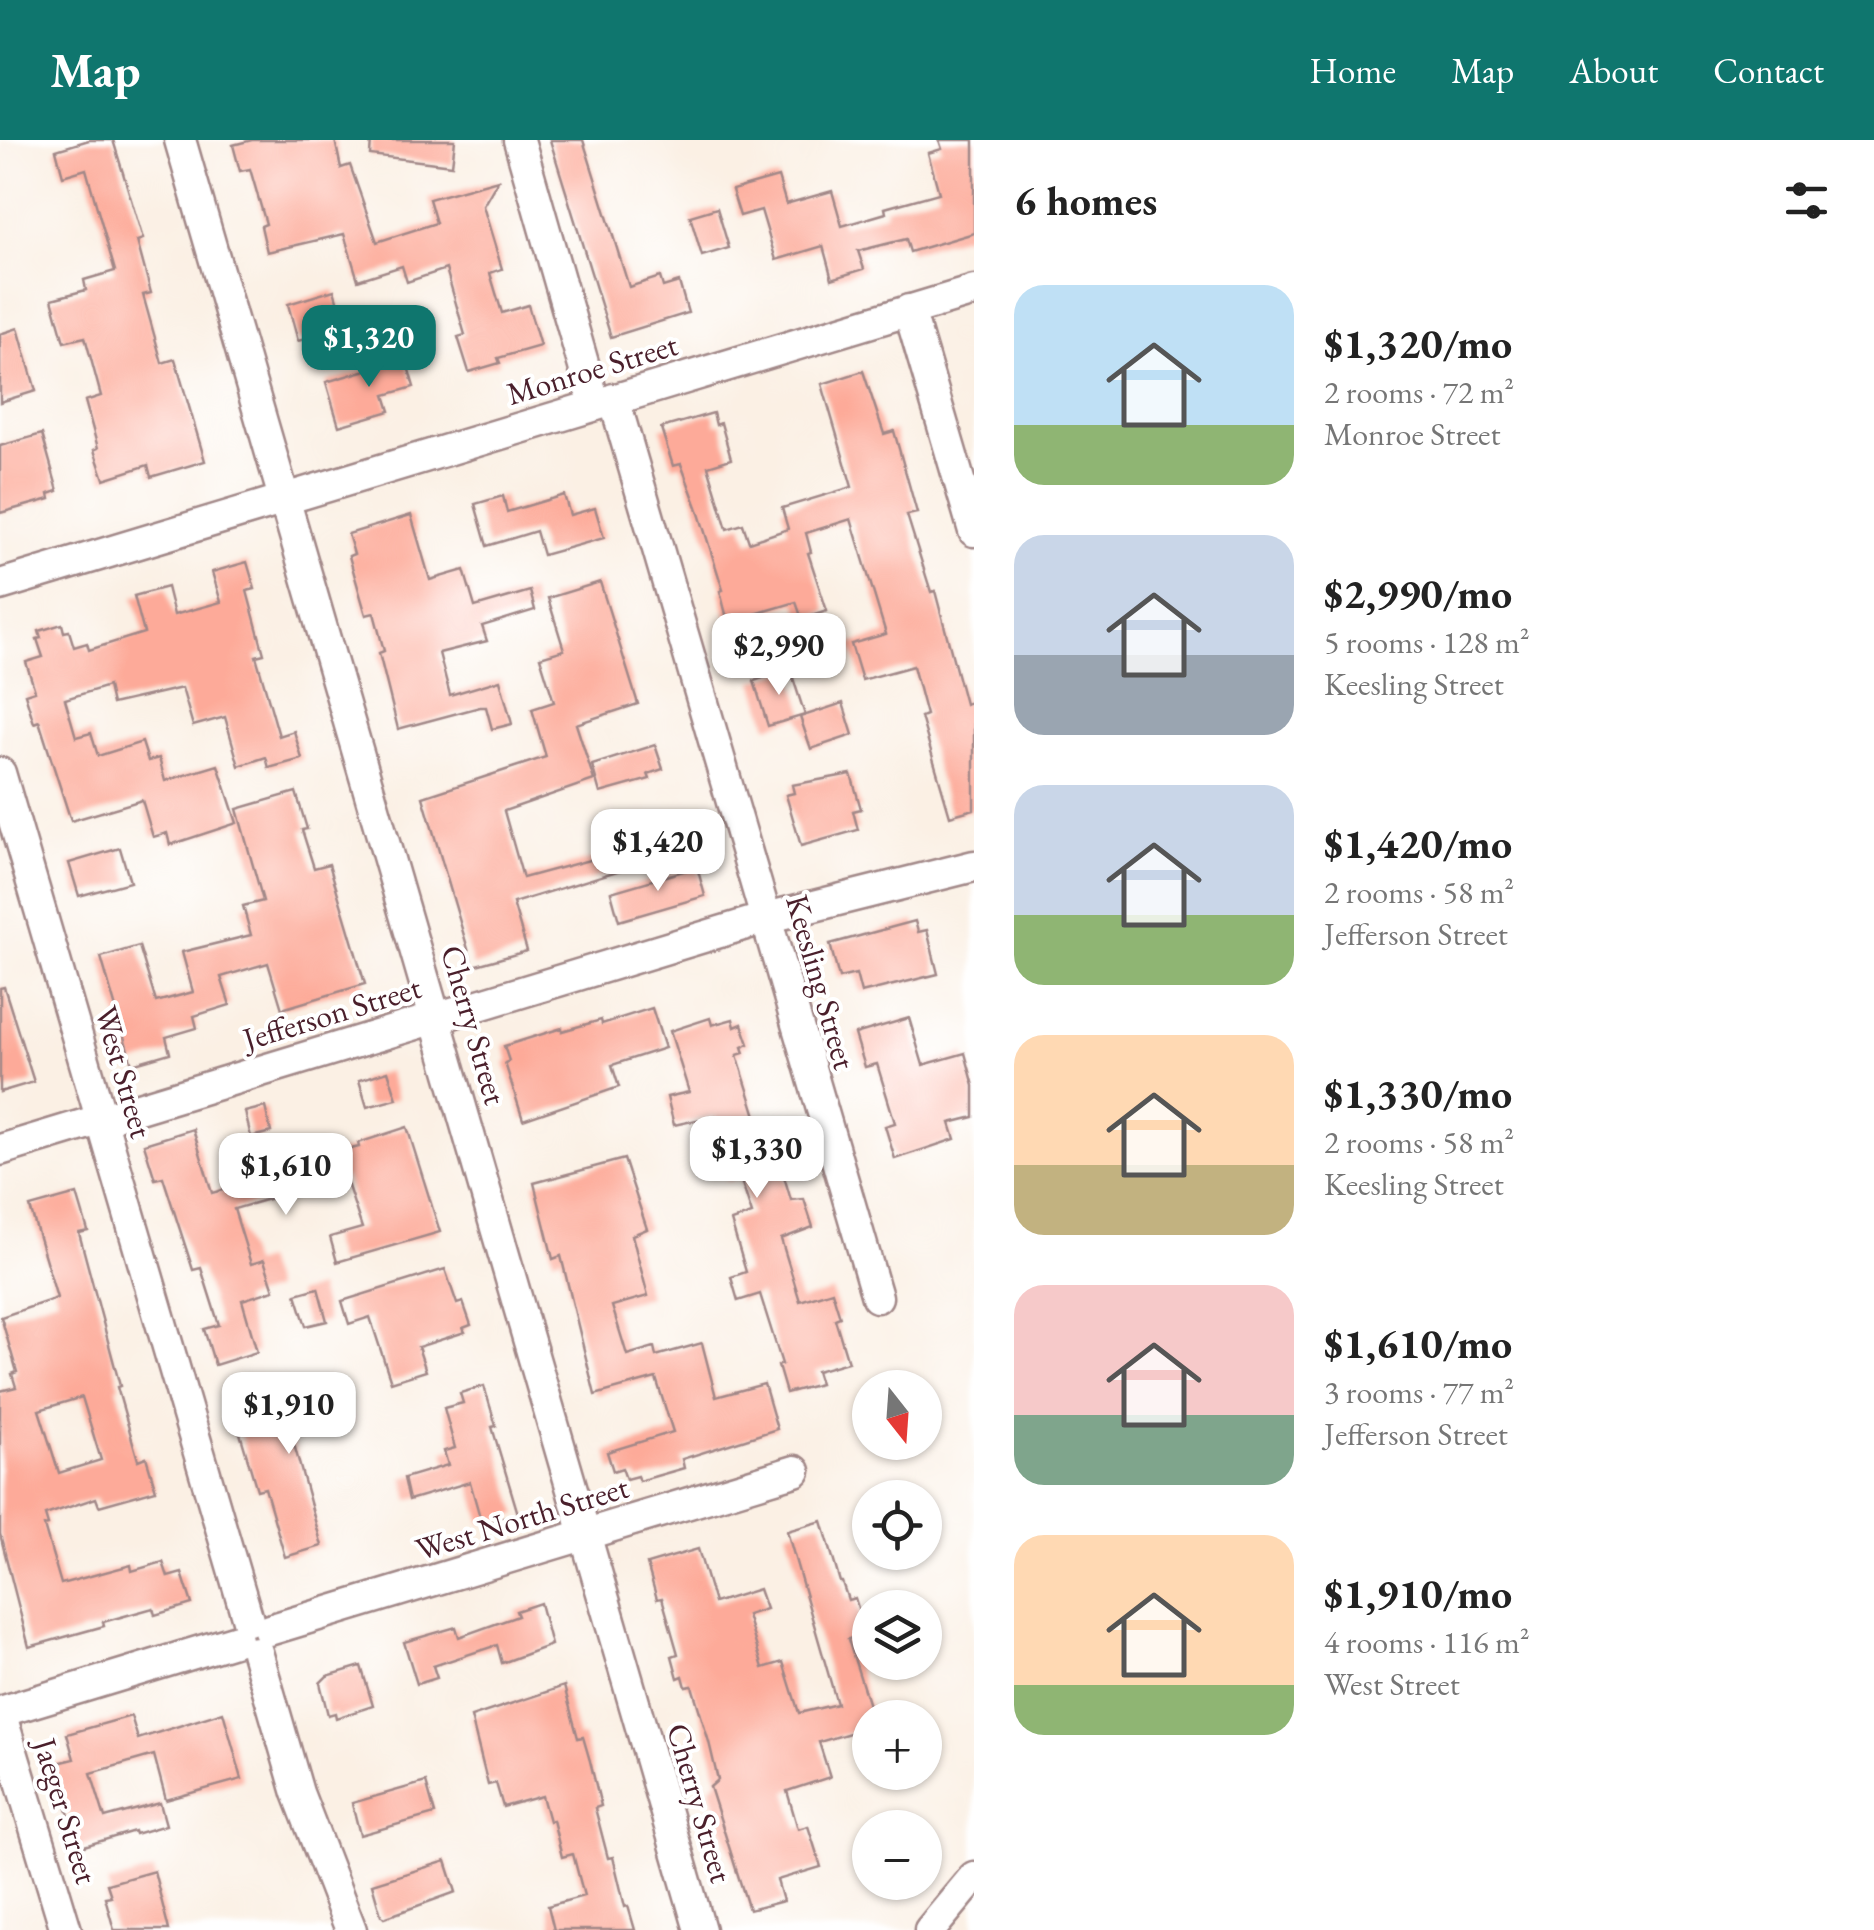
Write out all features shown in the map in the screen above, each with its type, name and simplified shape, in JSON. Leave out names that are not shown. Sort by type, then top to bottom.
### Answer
[{"type":"street","name":"Cherry Street","points":[[180,140],[700,1930]]},
{"type":"street","name":"Keesling Street","points":[[519,140],[766,918],[877,1297]]},
{"type":"street","name":"Monroe Street","points":[[0,584],[974,291]]},
{"type":"street","points":[[909,310],[974,531]]},
{"type":"street","name":"West Street","points":[[0,773],[298,1793],[351,1930]]},
{"type":"street","name":"Jefferson Street","points":[[0,1150],[766,918],[974,866]]},
{"type":"street","name":"West North Street","points":[[0,1712],[795,1472]]},
{"type":"street","name":"Jaeger Street","points":[[0,1712],[66,1930]]},
{"type":"street","points":[[930,1930],[974,1877]]},
{"type":"building","points":[[89,140],[113,140],[143,239],[137,241],[151,293],[143,295],[162,363],[175,359],[205,461],[151,477],[148,465],[104,479],[85,401],[101,396],[85,337],[64,342],[52,299],[86,290],[84,280],[115,271],[86,169],[63,176],[56,150]]},
{"type":"building","points":[[252,140],[335,140],[341,168],[350,165],[377,242],[436,223],[429,199],[498,180],[483,206],[502,269],[490,273],[502,313],[528,305],[540,346],[498,358],[500,363],[469,372],[458,337],[465,335],[446,269],[407,282],[402,266],[358,280],[344,234],[267,252],[261,226],[266,224],[250,169],[240,171],[233,145]]},
{"type":"building","points":[[371,140],[455,140],[452,165],[370,155]]},
{"type":"building","points":[[550,140],[583,140],[629,287],[660,277],[663,287],[679,282],[688,313],[611,337]]},
{"type":"building","points":[[939,140],[974,140],[974,233],[910,252],[906,239],[858,251],[864,269],[832,279],[823,246],[776,260],[761,210],[740,216],[732,190],[778,177],[786,204],[832,191],[842,226],[886,213],[885,208],[939,193],[928,153],[942,149]]},
{"type":"building","points":[[717,208],[729,248],[702,256],[690,216]]},
{"type":"building","points":[[334,290],[345,328],[298,341],[288,304]]},
{"type":"building","points":[[18,328],[36,391],[0,402],[0,334]]},
{"type":"building","points":[[404,353],[414,387],[385,395],[390,411],[339,426],[326,382],[383,365],[382,359]]},
{"type":"building","points":[[863,371],[884,434],[894,431],[917,513],[907,515],[931,592],[935,591],[965,704],[974,701],[974,809],[950,816],[921,717],[926,715],[913,666],[862,680],[851,644],[886,634],[851,519],[806,533],[811,552],[808,553],[827,611],[802,619],[796,602],[728,622],[720,591],[723,590],[697,507],[681,464],[673,466],[661,428],[713,413],[716,425],[721,423],[731,459],[708,466],[727,529],[743,524],[749,542],[788,529],[782,508],[852,487],[822,384]]},
{"type":"building","points":[[42,434],[58,491],[49,494],[50,499],[0,513],[0,446]]},
{"type":"building","points":[[564,495],[570,515],[595,508],[604,538],[543,555],[536,531],[487,546],[475,504],[503,496],[507,512]]},
{"type":"building","points":[[411,515],[430,580],[464,570],[475,607],[530,591],[535,610],[482,626],[487,641],[439,653],[450,695],[500,680],[512,724],[492,729],[486,707],[480,707],[398,729],[379,653],[384,651],[374,613],[366,615],[349,556],[354,554],[348,534]]},
{"type":"building","points":[[247,562],[255,589],[247,591],[264,654],[256,656],[279,736],[294,731],[302,759],[269,768],[266,757],[239,766],[225,717],[193,726],[182,688],[112,704],[108,686],[65,699],[76,737],[91,733],[98,756],[142,742],[148,761],[159,758],[165,781],[218,765],[237,823],[170,845],[167,833],[153,837],[142,800],[71,821],[39,721],[34,723],[25,694],[35,691],[26,662],[43,657],[37,639],[41,638],[39,631],[62,624],[74,647],[87,643],[89,650],[144,633],[134,596],[167,587],[174,615],[221,602],[212,572]]},
{"type":"building","points":[[600,582],[638,704],[576,724],[594,780],[504,811],[523,878],[619,852],[624,869],[513,903],[527,951],[473,966],[423,797],[546,757],[532,709],[554,702],[540,657],[564,650],[548,598]]},
{"type":"building","points":[[790,669],[805,715],[768,726],[754,681]]},
{"type":"building","points":[[843,703],[853,735],[811,749],[800,717]]},
{"type":"building","points":[[655,745],[663,769],[648,774],[650,779],[600,793],[592,765]]},
{"type":"building","points":[[851,774],[861,809],[853,811],[858,830],[801,846],[786,795],[794,793],[792,785]]},
{"type":"building","points":[[296,792],[314,868],[329,864],[365,984],[282,1009],[268,963],[221,977],[230,1005],[194,1016],[197,1028],[166,1037],[170,1053],[132,1064],[101,957],[139,946],[156,1002],[193,992],[182,952],[251,935],[243,906],[263,901],[237,809]]},
{"type":"building","points":[[120,848],[130,882],[79,896],[69,863]]},
{"type":"building","points":[[697,867],[705,896],[619,921],[611,892]]},
{"type":"building","points":[[915,921],[918,932],[927,930],[938,974],[861,993],[856,974],[839,978],[830,944]]},
{"type":"building","points":[[4,987],[34,1082],[0,1092],[0,988]]},
{"type":"building","points":[[652,1008],[665,1048],[612,1065],[619,1087],[523,1120],[505,1063],[509,1061],[504,1046],[562,1028],[601,1020],[602,1024]]},
{"type":"building","points":[[710,1018],[712,1025],[733,1019],[735,1027],[742,1024],[749,1044],[742,1047],[744,1053],[737,1055],[763,1138],[768,1145],[774,1143],[791,1200],[804,1199],[813,1227],[781,1239],[800,1301],[832,1291],[840,1317],[835,1319],[848,1362],[816,1371],[820,1384],[786,1393],[778,1366],[782,1364],[760,1294],[738,1301],[731,1277],[746,1272],[731,1221],[752,1214],[740,1177],[727,1182],[720,1158],[727,1156],[715,1116],[674,1125],[667,1097],[689,1092],[670,1031]]},
{"type":"building","points":[[909,1018],[923,1065],[965,1053],[974,1086],[974,1117],[950,1123],[955,1139],[895,1159],[885,1126],[895,1123],[877,1064],[865,1067],[855,1034]]},
{"type":"building","points":[[388,1071],[397,1099],[367,1107],[359,1080]]},
{"type":"building","points":[[265,1107],[271,1132],[251,1137],[245,1112]]},
{"type":"building","points":[[407,1127],[440,1232],[337,1262],[330,1237],[362,1228],[345,1177],[234,1209],[251,1264],[264,1260],[274,1290],[242,1300],[257,1352],[215,1365],[204,1329],[219,1325],[201,1268],[193,1270],[163,1177],[155,1179],[144,1144],[193,1129],[212,1193],[359,1147],[358,1143]]},
{"type":"building","points":[[624,1159],[647,1229],[632,1235],[648,1296],[612,1306],[627,1355],[654,1347],[656,1356],[702,1343],[716,1397],[764,1384],[777,1429],[682,1459],[684,1468],[639,1481],[637,1476],[626,1479],[622,1468],[613,1471],[607,1452],[673,1432],[656,1378],[595,1395],[561,1256],[553,1259],[534,1183]]},
{"type":"building","points":[[77,1194],[88,1231],[79,1233],[120,1386],[117,1387],[138,1460],[146,1457],[156,1490],[99,1506],[96,1498],[45,1515],[48,1525],[44,1526],[61,1584],[131,1565],[132,1571],[163,1562],[168,1577],[182,1573],[192,1604],[155,1615],[153,1608],[29,1647],[0,1534],[0,1391],[16,1387],[12,1374],[17,1372],[1,1317],[57,1298],[30,1207]],"holes":[[[82,1397],[101,1460],[59,1473],[39,1410]]]},
{"type":"building","points":[[445,1269],[457,1304],[463,1302],[471,1325],[463,1328],[465,1332],[418,1347],[426,1371],[391,1382],[370,1317],[349,1324],[342,1301]]},
{"type":"building","points":[[318,1288],[327,1321],[306,1326],[296,1294]]},
{"type":"building","points":[[328,1378],[335,1406],[347,1403],[353,1423],[292,1437],[322,1546],[285,1557],[265,1488],[257,1490],[234,1413],[306,1393],[304,1384]]},
{"type":"building","points":[[484,1386],[518,1514],[482,1524],[470,1482],[409,1500],[404,1478],[448,1465],[444,1451],[455,1448],[444,1408],[463,1403],[460,1393]]},
{"type":"building","points":[[822,1521],[840,1582],[848,1600],[852,1599],[852,1638],[848,1639],[852,1680],[861,1680],[867,1700],[852,1700],[852,1732],[819,1742],[830,1777],[787,1791],[798,1829],[808,1826],[821,1867],[777,1880],[783,1901],[749,1910],[710,1787],[718,1780],[709,1742],[692,1686],[686,1687],[683,1676],[678,1678],[672,1656],[678,1654],[662,1598],[657,1599],[647,1564],[698,1549],[714,1603],[759,1589],[766,1609],[747,1615],[763,1668],[783,1662],[799,1713],[837,1704],[787,1531]]},
{"type":"building","points":[[540,1603],[551,1645],[502,1663],[497,1645],[433,1666],[437,1678],[417,1684],[404,1642],[456,1627],[459,1637],[518,1616],[516,1611]]},
{"type":"building","points":[[361,1666],[373,1706],[336,1718],[335,1713],[328,1715],[320,1683],[327,1676]]},
{"type":"building","points":[[564,1686],[578,1738],[583,1737],[590,1761],[601,1806],[595,1808],[608,1858],[613,1857],[635,1930],[554,1930],[548,1906],[584,1896],[573,1854],[562,1857],[542,1796],[503,1807],[496,1783],[488,1785],[471,1717]]},
{"type":"building","points":[[223,1712],[242,1779],[166,1800],[154,1755],[91,1773],[105,1818],[160,1803],[166,1825],[71,1850],[62,1821],[70,1819],[54,1764],[74,1759],[67,1734],[131,1716],[138,1739]]},
{"type":"building","points":[[426,1782],[435,1814],[360,1835],[352,1803]]},
{"type":"building","points":[[446,1861],[456,1892],[384,1918],[381,1915],[372,1884]]},
{"type":"building","points":[[154,1871],[169,1930],[114,1930],[105,1897],[111,1896],[107,1884]]}]
